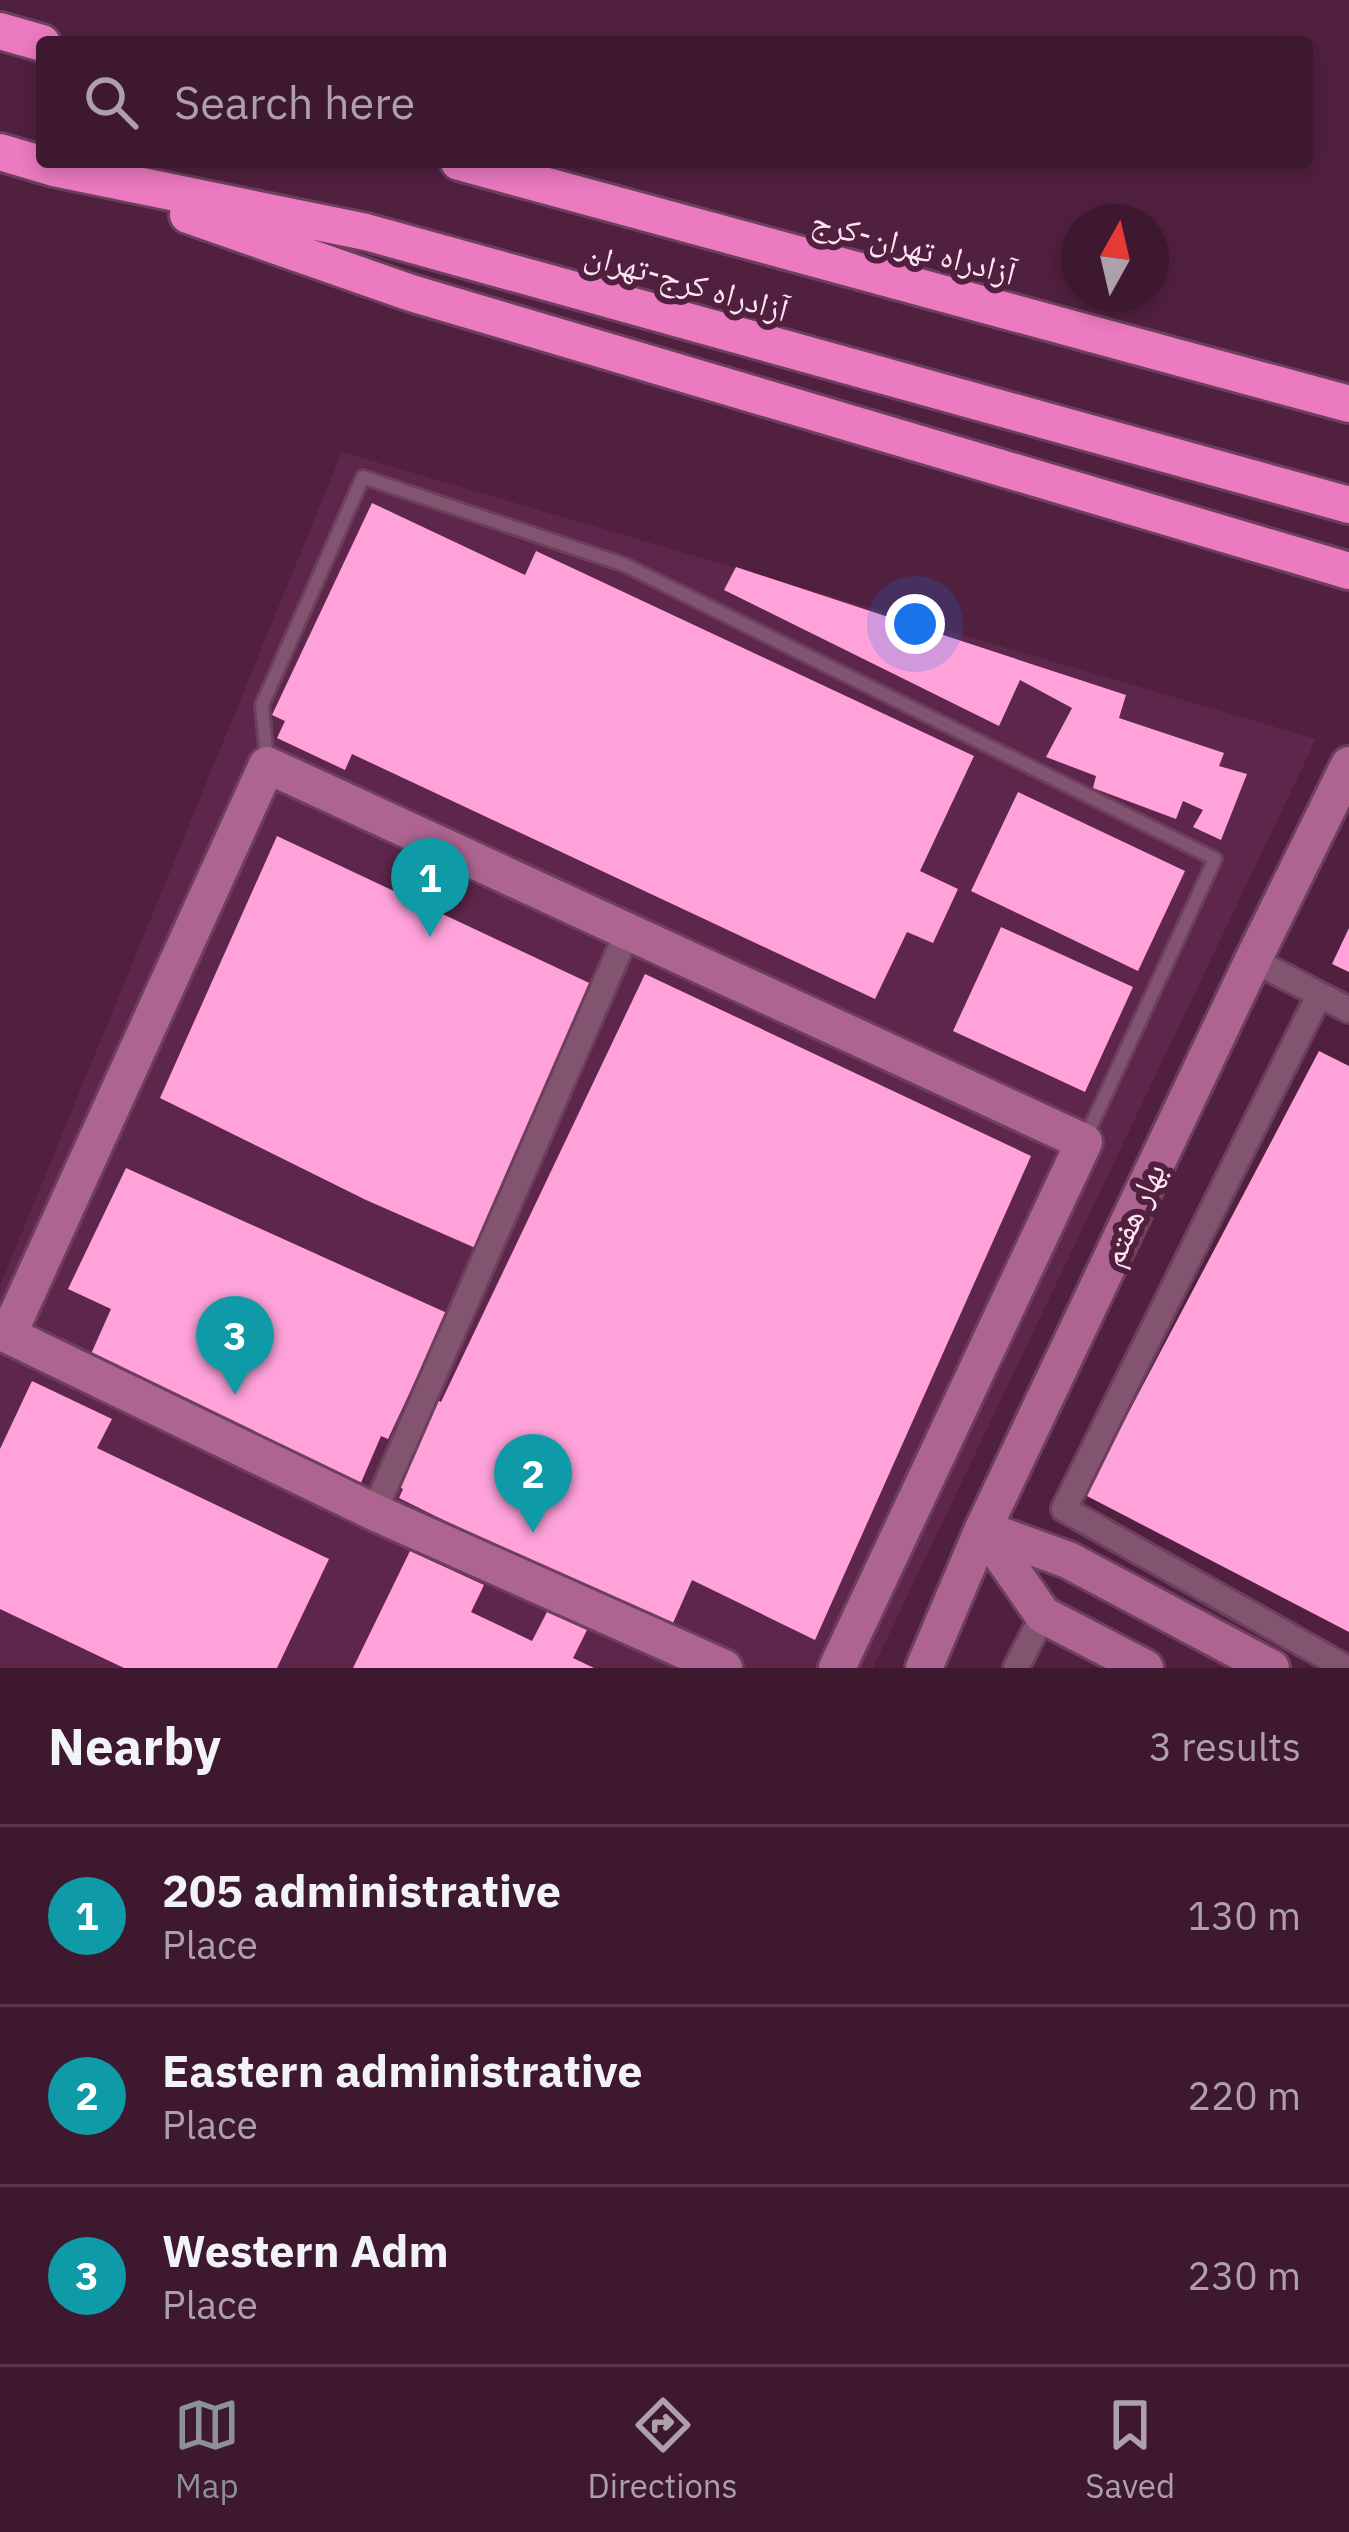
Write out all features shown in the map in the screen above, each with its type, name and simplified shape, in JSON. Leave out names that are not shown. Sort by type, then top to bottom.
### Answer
[{"type":"highway","points":[[0,32],[36,42]]},
{"type":"highway","name":"آزادراه کرج-تهران","points":[[0,152],[36,163]]},
{"type":"highway","points":[[54,168],[411,293],[1349,571]]},
{"type":"highway","name":"آزادراه کرج-تهران","points":[[54,168],[366,232],[1349,505]]},
{"type":"highway","name":"آزادراه تهران-کرج","points":[[481,168],[1349,404]]},
{"type":"street","points":[[724,1668],[4,1343],[267,765],[1084,1142],[837,1668]]},
{"type":"street","name":"بهار هفتم","points":[[924,1668],[983,1529],[1349,765]]},
{"type":"street","points":[[374,1512],[628,931]]},
{"type":"street","points":[[1253,960],[1349,1010]]},
{"type":"street","points":[[1319,994],[1064,1509],[1346,1668]]},
{"type":"street","points":[[983,1529],[1042,1615],[1145,1668]]},
{"type":"street","points":[[983,1529],[1068,1560],[1271,1668]]},
{"type":"street","points":[[1016,1668],[1042,1615]]},
{"type":"lane","points":[[267,765],[262,705],[363,477],[625,565],[1215,859],[1084,1142]]},
{"type":"shaded area","points":[[342,452],[1316,739],[873,1668],[0,1668],[0,1286]]},
{"type":"building","points":[[372,503],[525,575],[536,551],[974,756],[920,871],[958,889],[933,943],[907,932],[875,999],[352,754],[345,770],[277,738],[285,721],[272,715]]},
{"type":"building","points":[[736,567],[1126,695],[1119,718],[1224,753],[1219,766],[1247,774],[1221,840],[1193,827],[1203,810],[1183,801],[1176,819],[1093,788],[1096,776],[1046,757],[1072,708],[1020,680],[999,726],[724,590]]},
{"type":"building","points":[[1018,792],[1185,871],[1138,971],[971,891]]},
{"type":"building","points":[[277,836],[602,989],[480,1250],[366,1200],[160,1098]]},
{"type":"building","points":[[1001,927],[1133,987],[1085,1092],[953,1031]]},
{"type":"building","points":[[1349,928],[1349,972],[1332,964]]},
{"type":"building","points":[[645,974],[1031,1156],[815,1640],[692,1580],[669,1632],[399,1498],[403,1489],[384,1480],[425,1394],[441,1402]]},
{"type":"building","points":[[1319,1051],[1349,1066],[1349,1632],[1085,1495]]},
{"type":"building","points":[[126,1168],[447,1313],[388,1439],[381,1436],[360,1485],[91,1354],[111,1309],[68,1289]]},
{"type":"building","points":[[32,1381],[112,1419],[97,1448],[329,1559],[277,1668],[124,1668],[0,1609],[0,1449]]},
{"type":"building","points":[[410,1551],[484,1585],[471,1612],[532,1641],[547,1612],[587,1630],[573,1658],[594,1668],[353,1668]]},
{"type":"place","name":"205 administrative","points":[[430,937]]},
{"type":"place","name":"Western Adm","points":[[235,1395]]},
{"type":"place","name":"Eastern administrative","points":[[533,1533]]}]
